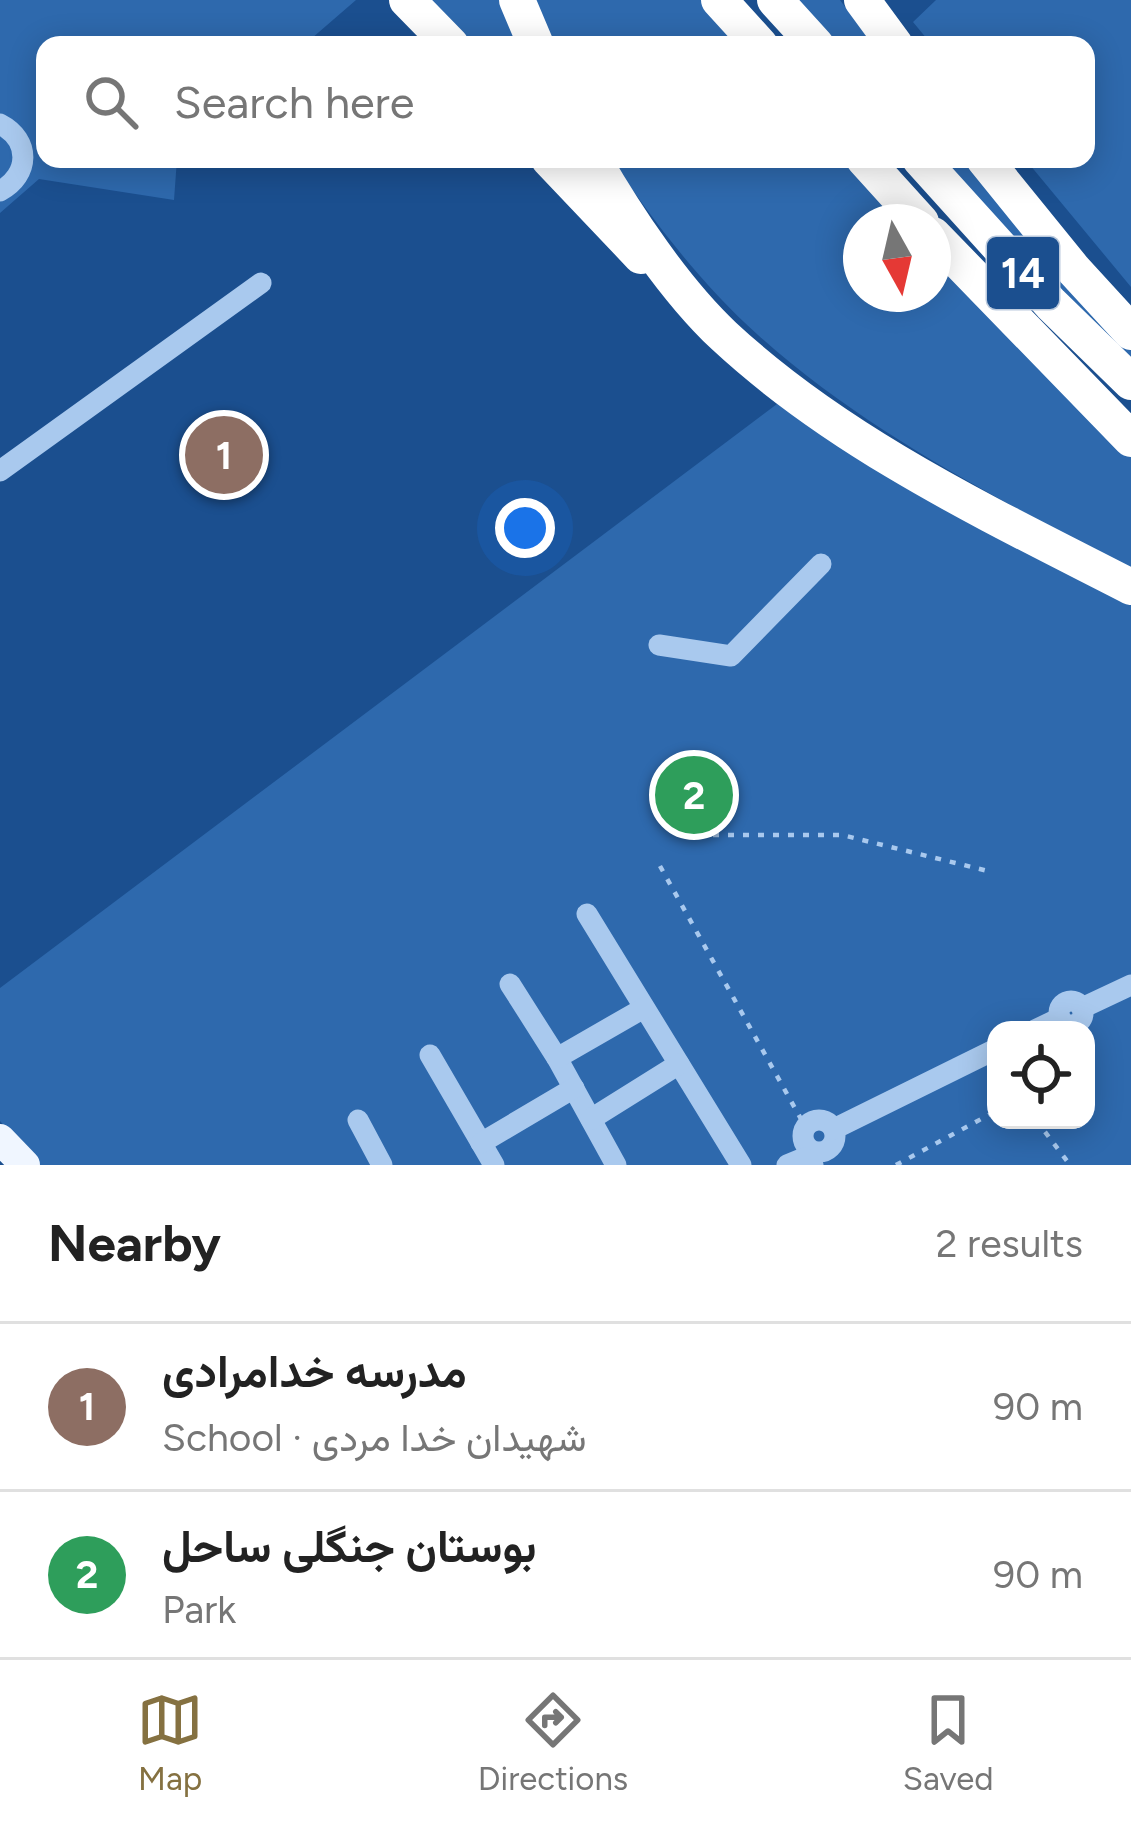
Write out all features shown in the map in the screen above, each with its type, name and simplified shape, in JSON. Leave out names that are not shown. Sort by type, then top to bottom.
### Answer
[{"type":"highway","points":[[407,0],[442,36]]},
{"type":"highway","points":[[517,0],[532,36]]},
{"type":"highway","points":[[719,0],[752,36]]},
{"type":"highway","points":[[775,0],[808,36]]},
{"type":"highway","points":[[862,0],[889,36]]},
{"type":"highway","points":[[557,168],[617,235],[764,370],[911,470],[1131,587]]},
{"type":"highway","points":[[599,168],[686,296]]},
{"type":"highway","name":"14","points":[[872,168],[905,204]]},
{"type":"highway","name":"14","points":[[928,168],[1051,304],[1131,382]]},
{"type":"highway","points":[[991,168],[1131,332]]},
{"type":"highway","name":"14","points":[[951,254],[1131,439]]},
{"type":"main road","points":[[0,1139],[25,1165]]},
{"type":"street","points":[[0,124],[17,137],[24,159],[16,181],[0,191]]},
{"type":"street","points":[[0,471],[261,283]]},
{"type":"street","points":[[659,646],[731,656],[820,564]]},
{"type":"street","points":[[587,914],[741,1165]]},
{"type":"street","points":[[510,984],[616,1165]]},
{"type":"street","points":[[1079,1021],[1082,1008],[1131,985]]},
{"type":"street","points":[[557,1058],[644,1008]]},
{"type":"street","points":[[834,1129],[987,1053]]},
{"type":"street","points":[[430,1055],[494,1165]]},
{"type":"street","points":[[591,1118],[679,1064]]},
{"type":"street","points":[[481,1143],[574,1088]]},
{"type":"street","points":[[358,1120],[382,1165]]},
{"type":"street","points":[[820,1160],[808,1146],[806,1128],[818,1120],[834,1129]]},
{"type":"street","points":[[820,1160],[833,1143],[834,1129]]},
{"type":"street","points":[[787,1165],[804,1158],[820,1160]]},
{"type":"path","points":[[682,835],[842,835],[992,872]]},
{"type":"path","points":[[660,866],[806,1128]]},
{"type":"path","points":[[896,1165],[987,1116]]},
{"type":"path","points":[[1043,1129],[1070,1165]]},
{"type":"shaded area","points":[[0,0],[356,0],[314,36],[36,36],[36,168],[176,168],[174,200],[39,179],[0,213]]},
{"type":"shaded area","points":[[423,0],[501,0],[515,36],[455,36]]},
{"type":"shaded area","points":[[531,0],[702,0],[735,36],[546,36]]},
{"type":"shaded area","points":[[793,0],[840,0],[866,36],[826,36]]},
{"type":"shaded area","points":[[936,0],[1131,0],[1131,287],[1032,168],[1095,168],[1095,36],[925,36],[913,22]]},
{"type":"shaded area","points":[[617,168],[855,168],[888,204],[843,204],[843,312],[951,312],[951,270],[1131,456],[1131,569],[937,463],[844,404],[758,335],[698,274]]},
{"type":"shaded area","points":[[946,168],[969,168],[1131,350],[1131,363]]},
{"type":"shaded area","points":[[777,404],[877,469],[1131,601],[1131,1165],[38,1165],[0,1121],[0,988]]},
{"type":"place","name":"مدرسه خدامرادی","points":[[224,455]]},
{"type":"place","name":"بوستان جنگلی ساحل","points":[[694,795]]}]
